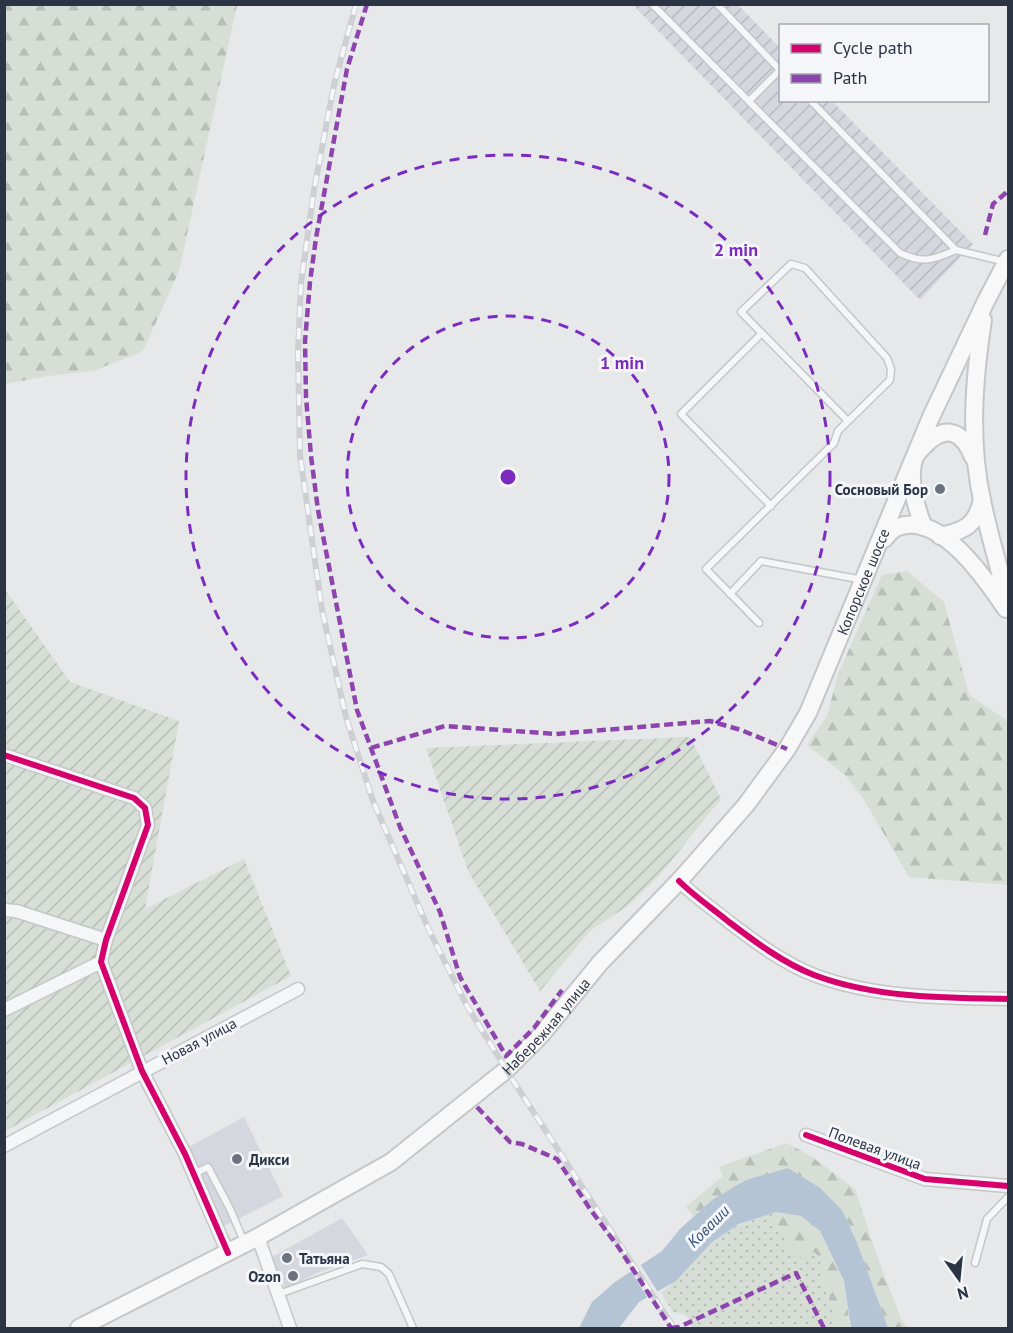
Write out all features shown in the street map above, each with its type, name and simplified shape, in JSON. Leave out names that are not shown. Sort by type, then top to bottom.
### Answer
[{"type":"main road","name":"Копорское шоссе","points":[[679,880],[746,805],[787,749],[808,713],[936,407],[1007,260]]},
{"type":"main road","points":[[986,301],[976,363],[974,396],[976,464],[982,500],[1008,608]]},
{"type":"main road","points":[[924,526],[913,498],[912,479],[915,457],[932,438],[943,433],[953,433],[968,444],[976,464]]},
{"type":"main road","points":[[940,536],[958,532],[971,524],[978,514],[982,500]]},
{"type":"main road","points":[[881,542],[896,527],[908,524],[924,526],[962,552],[981,574],[1008,613]]},
{"type":"main road","name":"Набережная улица","points":[[79,1329],[251,1241],[391,1162],[507,1070],[541,1035],[600,963],[679,880]]},
{"type":"street","points":[[4,755],[134,798],[145,808],[148,825],[106,940],[101,962],[142,1071],[194,1174],[228,1253]]},
{"type":"street","points":[[679,880],[747,936],[813,975],[888,992],[940,998],[1008,999]]},
{"type":"street","points":[[4,910],[16,911],[106,940]]},
{"type":"street","points":[[4,1010],[101,962]]},
{"type":"street","name":"Новая улица","points":[[4,1146],[298,989]]},
{"type":"street","name":"Полевая улица","points":[[806,1135],[925,1179],[1008,1186]]},
{"type":"street","points":[[251,1241],[279,1294],[290,1329]]},
{"type":"lane","points":[[652,4],[900,253],[916,261],[937,258],[956,250],[1007,260]]},
{"type":"lane","points":[[717,4],[779,69]]},
{"type":"lane","points":[[749,101],[779,71]]},
{"type":"lane","points":[[812,102],[956,250]]},
{"type":"lane","points":[[759,623],[706,569],[834,443],[838,431],[890,380],[891,369],[887,358],[804,268],[791,264],[741,312],[848,421]]},
{"type":"lane","points":[[762,333],[681,414],[771,506]]},
{"type":"lane","points":[[730,594],[761,561],[864,580]]},
{"type":"lane","points":[[194,1174],[208,1167],[230,1209],[251,1241]]},
{"type":"lane","points":[[975,1263],[987,1219],[1008,1197]]},
{"type":"lane","points":[[279,1294],[362,1264],[381,1267],[389,1274],[413,1329]]},
{"type":"shaded area","points":[[633,5],[738,5],[779,47],[779,102],[833,102],[973,244],[920,300]]},
{"type":"shaded area","points":[[244,1117],[283,1196],[224,1226],[187,1148]]},
{"type":"shaded area","points":[[342,1218],[368,1255],[317,1273],[286,1289],[270,1258]]},
{"type":"green space","points":[[5,4],[237,5],[179,271],[143,351],[93,371],[5,384]]},
{"type":"green space","points":[[907,571],[944,602],[969,695],[1008,721],[1008,885],[909,877],[863,798],[846,776],[807,745],[827,716],[838,674],[882,575]]},
{"type":"green space","points":[[4,588],[70,682],[179,721],[145,909],[244,859],[291,976],[5,1131]]},
{"type":"green space","points":[[690,737],[721,799],[659,876],[629,905],[590,931],[540,991],[468,871],[426,748]]},
{"type":"green space","points":[[787,1143],[812,1157],[855,1189],[877,1256],[902,1321],[908,1328],[888,1328],[858,1245],[842,1210],[712,1200],[694,1217],[686,1207],[723,1176],[719,1167]]},
{"type":"green space","points":[[776,1212],[769,1218],[768,1224],[814,1252],[821,1259],[820,1277],[838,1322],[851,1328],[691,1328],[688,1318],[681,1313],[673,1312],[661,1293],[719,1236],[742,1224]]},
{"type":"green space","points":[[776,1212],[801,1216],[820,1231],[844,1282],[850,1326],[838,1322],[820,1277],[821,1259],[814,1252],[802,1258],[787,1252],[784,1234],[768,1224],[769,1218]]},
{"type":"water","name":"Коваши","points":[[788,1168],[820,1188],[842,1210],[858,1245],[888,1328],[851,1328],[844,1281],[820,1231],[801,1216],[776,1212],[739,1224],[712,1242],[676,1281],[639,1302],[619,1328],[579,1328],[592,1302],[615,1282],[662,1251],[680,1229],[712,1200],[746,1180]]},
{"type":"pier","points":[[639,1262],[659,1294],[649,1300],[629,1268]]},
{"type":"railway","points":[[356,4],[334,85],[314,190],[301,283],[298,353],[300,455],[322,610],[346,717],[373,801],[429,930],[467,1006],[674,1328]]},
{"type":"marked path","points":[[367,4],[347,69],[316,238],[305,341],[306,397],[318,510],[357,710],[400,827],[440,912],[460,977],[506,1056],[534,1028],[562,990]]},
{"type":"marked path","points":[[985,235],[993,204],[1008,191]]},
{"type":"marked path","points":[[371,748],[445,726],[556,734],[710,721],[741,730],[787,749]]},
{"type":"marked path","points":[[477,1107],[510,1142],[522,1144],[557,1159],[671,1328]]},
{"type":"marked path","points":[[671,1328],[679,1327],[796,1273],[824,1328]]},
{"type":"cycle path","points":[[4,755],[134,798],[145,808],[148,825],[106,940],[101,962],[142,1071],[185,1154],[228,1253]]},
{"type":"cycle path","points":[[679,881],[759,944],[780,958],[814,975],[837,983],[885,992],[935,997],[1008,999]]},
{"type":"cycle path","points":[[806,1135],[925,1179],[1008,1186]]},
{"type":"place","name":"Сосновый Бор","points":[[940,489]]},
{"type":"place","name":"Дикси","points":[[237,1159]]},
{"type":"place","name":"Татьяна","points":[[287,1258]]},
{"type":"place","name":"Ozon","points":[[293,1276]]}]
